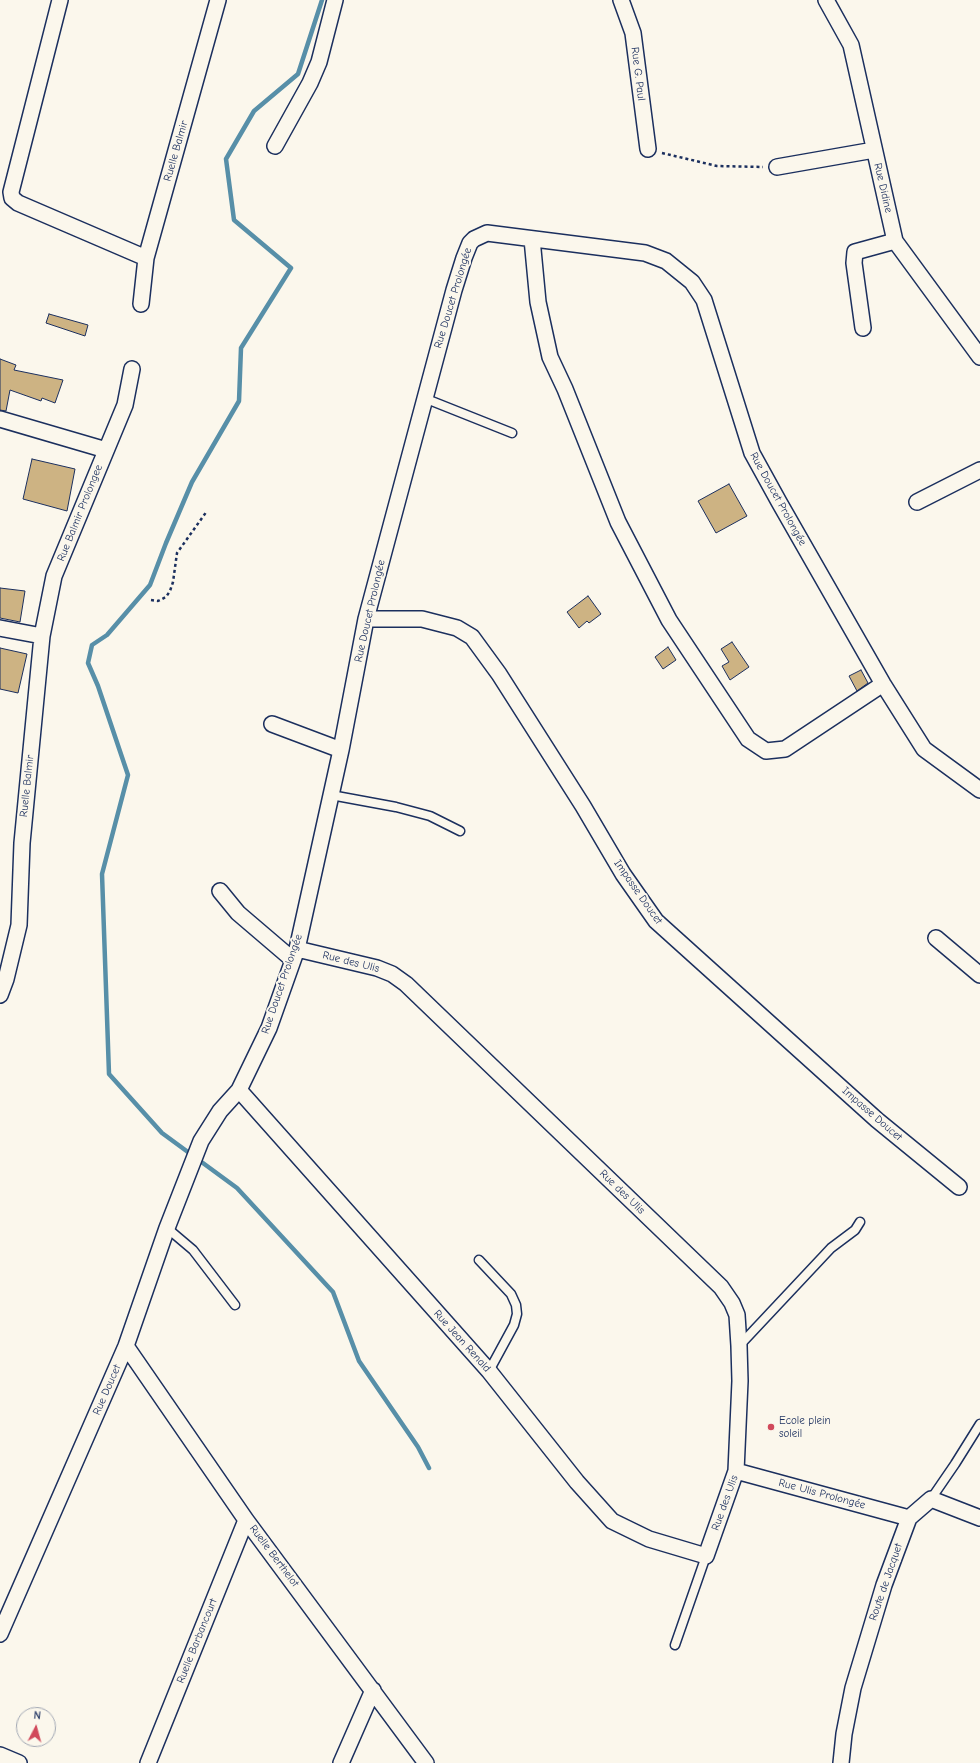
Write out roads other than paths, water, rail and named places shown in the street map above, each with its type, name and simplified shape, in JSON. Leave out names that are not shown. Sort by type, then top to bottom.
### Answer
[{"type":"street","points":[[60,0],[11,192],[12,198],[18,203],[146,258]]},
{"type":"street","name":"Ruelle Balmir","points":[[142,304],[146,258],[218,0]]},
{"type":"street","points":[[276,146],[310,83],[319,62],[335,0]]},
{"type":"street","name":"Rue G. Paul","points":[[621,0],[633,32],[648,149]]},
{"type":"street","name":"Rue Didine","points":[[826,0],[851,45],[895,241],[980,357]]},
{"type":"street","points":[[778,167],[874,150]]},
{"type":"street","name":"Rue Doucet Prolongée","points":[[201,1141],[220,1111],[239,1090],[269,1028],[295,955],[341,750],[366,619],[454,290],[470,243],[478,236],[487,233],[645,253],[666,261],[692,282],[704,300],[752,452],[883,684],[924,749],[980,790]]},
{"type":"street","points":[[532,239],[538,302],[550,357],[565,389],[618,522],[669,620],[748,740],[766,750],[785,749],[883,684]]},
{"type":"street","points":[[863,328],[854,263],[855,252],[895,241]]},
{"type":"street","name":"Rue Balmir Prolongee","points":[[54,576],[125,404],[132,369]]},
{"type":"street","points":[[0,419],[106,450]]},
{"type":"street","points":[[917,502],[980,470]]},
{"type":"street","name":"Ruelle Balmir","points":[[0,995],[6,979],[19,925],[22,843],[42,636],[54,576]]},
{"type":"street","name":"Impasse Doucet","points":[[366,619],[422,619],[457,628],[472,637],[499,674],[583,806],[623,874],[656,921],[877,1120],[959,1187]]},
{"type":"street","points":[[0,628],[42,636]]},
{"type":"street","points":[[272,724],[341,750]]},
{"type":"street","points":[[220,891],[238,913],[295,955]]},
{"type":"street","points":[[936,938],[980,975]]},
{"type":"street","name":"Rue des Ulis","points":[[295,955],[377,968],[392,974],[406,984],[721,1287],[732,1303],[738,1315],[740,1381],[736,1471],[706,1556]]},
{"type":"street","name":"Rue Jean Renald","points":[[239,1090],[489,1371],[577,1482],[612,1521],[649,1539],[706,1556]]},
{"type":"street","name":"Rue Doucet","points":[[0,1634],[126,1346],[185,1178],[201,1141]]},
{"type":"street","name":"Ruelle Berthelot","points":[[126,1346],[246,1520],[426,1763]]},
{"type":"street","name":"Rue Ulis Prolongée","points":[[736,1471],[908,1518]]},
{"type":"street","points":[[908,1518],[931,1500],[980,1518]]},
{"type":"street","name":"Route de Jacquet","points":[[841,1763],[844,1734],[853,1688],[884,1585],[908,1518]]},
{"type":"street","name":"Ruelle Barbancourt","points":[[148,1763],[246,1520]]},
{"type":"street","points":[[341,1763],[373,1690]]},
{"type":"street","points":[[0,1755],[19,1763]]},
{"type":"lane","points":[[424,398],[512,433]]},
{"type":"lane","points":[[331,795],[396,806],[430,816],[460,831]]},
{"type":"lane","points":[[739,1346],[831,1248],[855,1230],[860,1222]]},
{"type":"lane","points":[[167,1228],[194,1250],[235,1305]]},
{"type":"lane","points":[[479,1260],[511,1294],[516,1305],[517,1314],[514,1325],[489,1371]]},
{"type":"lane","points":[[931,1500],[980,1424]]},
{"type":"lane","points":[[675,1645],[706,1556]]},
{"type":"waterway","points":[[322,0],[298,74],[254,111],[226,159],[234,220],[291,268],[241,348],[239,401],[192,482],[150,585],[107,635],[92,645],[88,663],[98,686],[128,775],[102,874],[109,1074],[162,1133],[237,1188],[333,1292],[359,1361],[418,1447],[429,1468]]},
{"type":"place","name":"Ecole plein soleil","points":[[771,1427]]}]
